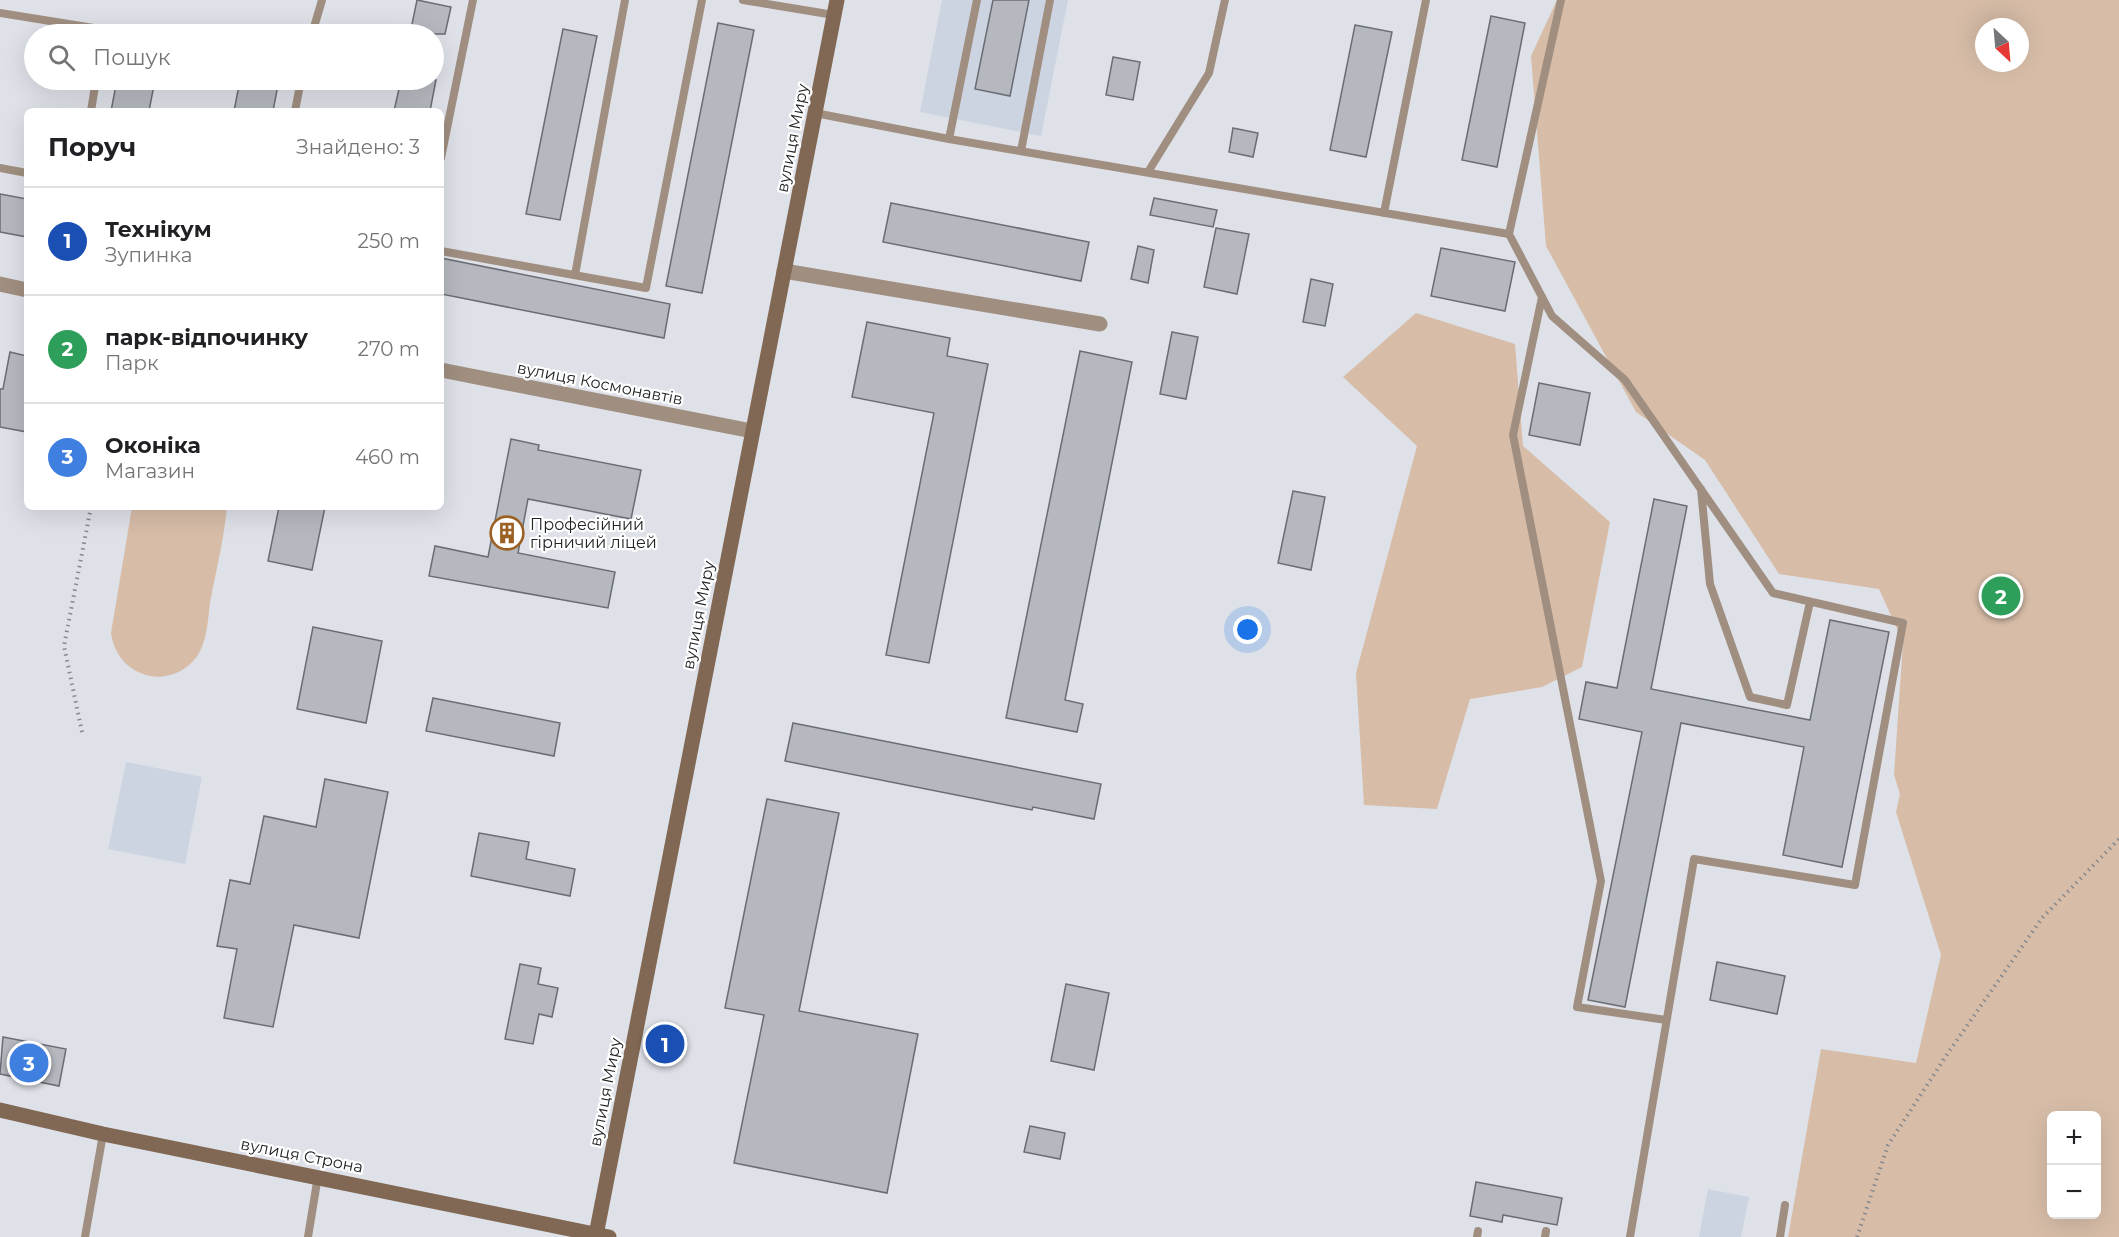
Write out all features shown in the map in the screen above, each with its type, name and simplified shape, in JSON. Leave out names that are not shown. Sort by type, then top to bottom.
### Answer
[{"type":"main road","name":"вулиця Миру","points":[[600,1236],[752,431],[836,8]]},
{"type":"main road","name":"вулиця Строна","points":[[0,1110],[103,1134],[318,1176],[600,1236]]},
{"type":"street","points":[[784,271],[1100,324]]},
{"type":"street","points":[[0,284],[24,289]]},
{"type":"street","name":"вулиця Космонавтів","points":[[444,371],[752,431]]},
{"type":"lane","points":[[315,24],[322,0]]},
{"type":"lane","points":[[444,143],[473,0]]},
{"type":"lane","points":[[575,275],[625,0]]},
{"type":"lane","points":[[444,252],[646,288],[702,0]]},
{"type":"lane","points":[[743,0],[836,8]]},
{"type":"lane","points":[[949,139],[977,0]]},
{"type":"lane","points":[[1021,151],[1050,0]]},
{"type":"lane","points":[[1148,172],[1209,73],[1225,0]]},
{"type":"lane","points":[[1384,213],[1426,0]]},
{"type":"lane","points":[[1561,0],[1509,234],[1552,316],[1625,380],[1773,593],[1903,623],[1855,885],[1694,859],[1630,1237]]},
{"type":"lane","points":[[0,13],[61,24]]},
{"type":"lane","points":[[91,108],[94,90]]},
{"type":"lane","points":[[296,108],[299,90]]},
{"type":"lane","points":[[815,112],[949,139],[1509,234]]},
{"type":"lane","points":[[0,168],[24,172]]},
{"type":"lane","points":[[1542,297],[1513,435],[1600,880],[1577,1007],[1666,1020]]},
{"type":"lane","points":[[1701,489],[1710,584],[1750,697],[1787,705],[1810,602]]},
{"type":"lane","points":[[85,1237],[103,1134]]},
{"type":"lane","points":[[308,1237],[318,1176]]},
{"type":"lane","points":[[1780,1237],[1785,1205]]},
{"type":"path","points":[[82,732],[64,646],[89,510]]},
{"type":"path","points":[[1857,1237],[1888,1144],[2042,918],[2119,838]]},
{"type":"shaded area","points":[[942,0],[1068,0],[1041,136],[920,112]]},
{"type":"shaded area","points":[[1557,0],[2119,0],[2119,1237],[1788,1237],[1821,1049],[1916,1063],[1941,955],[1896,812],[1900,794],[1894,775],[1903,642],[1879,589],[1779,574],[1705,460],[1636,412],[1546,246],[1531,56]]},
{"type":"shaded area","points":[[1416,313],[1515,344],[1523,446],[1610,522],[1582,667],[1542,687],[1470,699],[1437,809],[1364,805],[1356,673],[1417,446],[1343,377]]},
{"type":"shaded area","points":[[132,510],[227,510],[207,629],[204,642],[194,660],[175,674],[159,677],[143,674],[130,667],[121,658],[111,633]]},
{"type":"shaded area","points":[[126,762],[202,777],[185,864],[108,849]]},
{"type":"shaded area","points":[[1708,1189],[1749,1197],[1741,1237],[1699,1237]]},
{"type":"building","points":[[417,0],[451,7],[445,34],[444,24],[412,24]]},
{"type":"building","points":[[993,0],[1029,0],[1010,96],[975,89]]},
{"type":"building","points":[[1491,16],[1525,23],[1497,167],[1462,160]]},
{"type":"building","points":[[718,23],[754,30],[702,293],[666,286]]},
{"type":"building","points":[[1355,25],[1392,32],[1366,157],[1330,150]]},
{"type":"building","points":[[563,29],[597,36],[560,220],[526,214]]},
{"type":"building","points":[[1113,57],[1140,62],[1133,100],[1106,95]]},
{"type":"building","points":[[115,90],[153,90],[150,108],[112,108]]},
{"type":"building","points":[[238,90],[277,90],[274,108],[235,108]]},
{"type":"building","points":[[399,90],[434,90],[431,108],[395,108]]},
{"type":"building","points":[[1233,128],[1258,133],[1253,157],[1229,152]]},
{"type":"building","points":[[0,194],[24,198],[24,236],[0,232]]},
{"type":"building","points":[[1154,198],[1217,210],[1213,227],[1150,215]]},
{"type":"building","points":[[891,203],[1089,242],[1081,281],[883,242]]},
{"type":"building","points":[[1216,228],[1249,234],[1237,294],[1204,287]]},
{"type":"building","points":[[1138,246],[1154,250],[1148,283],[1131,279]]},
{"type":"building","points":[[1441,248],[1515,262],[1505,311],[1431,296]]},
{"type":"building","points":[[444,259],[670,304],[664,338],[444,295]]},
{"type":"building","points":[[1311,279],[1333,284],[1325,326],[1303,322]]},
{"type":"building","points":[[867,322],[950,338],[947,356],[988,364],[929,663],[886,655],[934,413],[852,397]]},
{"type":"building","points":[[1172,332],[1198,337],[1186,399],[1160,394]]},
{"type":"building","points":[[1080,351],[1132,362],[1065,700],[1083,704],[1077,732],[1006,718]]},
{"type":"building","points":[[10,352],[24,355],[24,431],[0,427],[0,389],[3,389]]},
{"type":"building","points":[[1539,383],[1590,393],[1580,445],[1529,435]]},
{"type":"building","name":"Професійний гірничий ліцей","points":[[511,439],[539,445],[538,450],[641,470],[631,519],[528,499],[518,553],[615,572],[608,608],[429,576],[435,546],[488,557]]},
{"type":"building","points":[[1293,491],[1325,497],[1311,570],[1278,563]]},
{"type":"building","points":[[1654,499],[1687,506],[1651,689],[1810,720],[1830,620],[1889,632],[1842,867],[1783,855],[1804,747],[1681,723],[1625,1007],[1588,1000],[1642,732],[1579,719],[1586,682],[1617,688]]},
{"type":"building","points":[[278,510],[324,510],[312,570],[268,561]]},
{"type":"building","points":[[313,627],[382,641],[366,723],[297,709]]},
{"type":"building","points":[[433,698],[560,723],[554,756],[426,731]]},
{"type":"building","points":[[793,723],[1101,784],[1094,819],[1033,807],[1032,810],[785,761]]},
{"type":"building","points":[[325,779],[388,792],[359,938],[294,925],[273,1027],[224,1018],[237,949],[217,946],[230,880],[250,884],[264,816],[316,827]]},
{"type":"building","points":[[767,799],[839,813],[799,1011],[918,1034],[887,1193],[734,1163],[764,1015],[725,1008]]},
{"type":"building","points":[[479,833],[529,842],[526,859],[575,869],[570,896],[471,876]]},
{"type":"building","points":[[1717,962],[1785,976],[1777,1014],[1710,1000]]},
{"type":"building","points":[[520,964],[541,968],[538,984],[558,988],[552,1017],[539,1014],[533,1044],[505,1039]]},
{"type":"building","points":[[1066,984],[1109,993],[1094,1070],[1051,1061]]},
{"type":"building","points":[[3,1037],[66,1049],[59,1086],[0,1074]]},
{"type":"building","points":[[1030,1126],[1065,1133],[1060,1159],[1024,1152]]},
{"type":"building","points":[[1476,1182],[1562,1198],[1557,1225],[1503,1215],[1502,1222],[1470,1216]]},
{"type":"place","name":"Професійний гірничий ліцей","points":[[507,533]]},
{"type":"place","name":"парк-відпочинку","points":[[2001,596]]},
{"type":"place","name":"Технікум","points":[[665,1044]]},
{"type":"place","name":"Оконіка","points":[[29,1063]]}]
